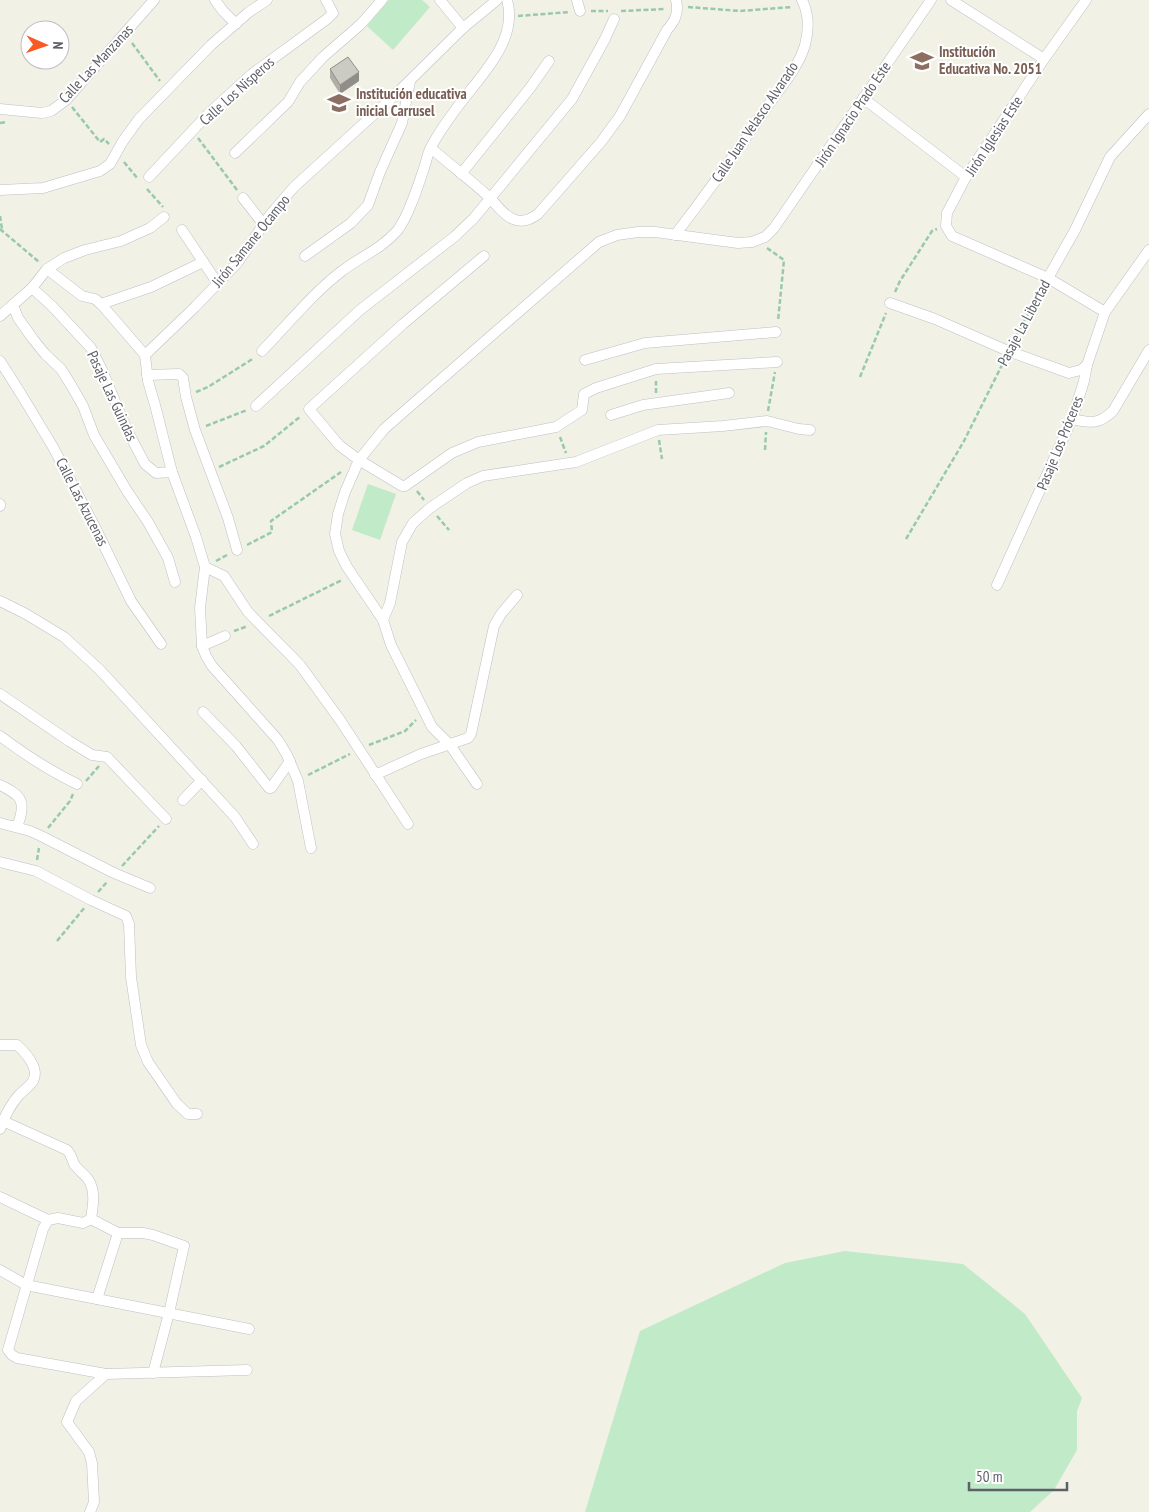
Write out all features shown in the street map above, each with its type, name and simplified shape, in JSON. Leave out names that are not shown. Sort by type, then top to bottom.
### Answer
[{"type":"street","name":"Calle Las Manzanas","points":[[0,109],[35,114],[51,111],[66,100],[154,0]]},
{"type":"street","points":[[215,0],[236,24]]},
{"type":"street","points":[[0,190],[43,188],[100,171],[110,164],[123,141],[139,119],[211,45],[249,12],[267,0]]},
{"type":"street","name":"Calle Los Nisperos","points":[[150,177],[208,113],[252,74],[333,13],[326,0]]},
{"type":"street","points":[[235,153],[288,102],[300,82],[323,58],[361,24],[382,0]]},
{"type":"street","points":[[440,0],[463,28]]},
{"type":"street","name":"Jirón Samane Ocampo","points":[[145,355],[238,262],[279,203],[294,187],[410,81],[463,28],[497,0]]},
{"type":"street","points":[[262,351],[326,284],[343,270],[386,242],[398,229],[409,208],[431,148],[456,108],[499,51],[509,16],[507,0]]},
{"type":"street","points":[[577,0],[580,11]]},
{"type":"street","name":"Jirón Ignacio Prado Este","points":[[752,242],[765,237],[774,228],[931,0]]},
{"type":"street","points":[[951,0],[1044,59]]},
{"type":"street","name":"Jirón Iglesias Este","points":[[1048,278],[952,236],[946,226],[946,213],[966,177],[1044,59],[1086,0]]},
{"type":"street","name":"Calle Juan Velasco Alvarado","points":[[675,235],[721,174],[794,68],[805,46],[808,27],[807,13],[803,2]]},
{"type":"street","points":[[431,148],[505,214],[522,221],[531,219],[538,214],[601,142],[620,116],[667,30],[673,23],[677,4]]},
{"type":"street","points":[[256,406],[360,310],[454,237],[474,218],[572,99],[605,39],[614,13]]},
{"type":"street","points":[[462,174],[549,61]]},
{"type":"street","points":[[305,256],[351,223],[368,205],[380,172],[402,123],[410,81]]},
{"type":"street","points":[[864,98],[966,177]]},
{"type":"street","name":"Pasaje La Libertad","points":[[1048,278],[1075,230],[1110,157],[1149,114]]},
{"type":"street","points":[[243,198],[264,225]]},
{"type":"street","points":[[0,316],[32,288],[46,268],[64,258],[85,250],[121,241],[150,228],[164,217]]},
{"type":"street","points":[[182,230],[218,284]]},
{"type":"street","points":[[477,784],[450,745],[432,727],[391,645],[384,620],[352,575],[339,551],[335,534],[341,506],[359,460],[384,429],[599,242],[617,235],[638,232],[738,243],[752,242]]},
{"type":"street","name":"Pasaje Los Próceres","points":[[997,585],[1072,419],[1084,382],[1087,365],[1105,312],[1149,250]]},
{"type":"street","points":[[484,256],[403,324],[309,409],[339,445],[359,460],[402,486],[405,486],[452,452],[478,442],[556,427],[582,410],[584,394],[596,388],[656,369],[777,362]]},
{"type":"street","points":[[101,304],[151,287],[203,262]]},
{"type":"street","points":[[46,268],[82,296],[95,299],[101,304],[145,355],[148,375],[172,472],[196,537],[204,567],[200,608],[202,646],[212,666],[278,740],[290,761],[298,781],[311,848]]},
{"type":"street","points":[[1048,278],[1105,312]]},
{"type":"street","name":"Pasaje Las Guindas","points":[[32,288],[52,306],[91,348],[127,430],[145,464],[156,473],[172,472]]},
{"type":"street","points":[[890,303],[935,319],[1008,351],[1069,373],[1081,370],[1087,365]]},
{"type":"street","points":[[13,305],[18,318],[32,339],[61,369],[71,385],[83,406],[94,434],[168,558],[175,582]]},
{"type":"street","points":[[584,360],[645,343],[776,332]]},
{"type":"street","points":[[1072,419],[1091,423],[1104,419],[1109,415],[1119,402],[1149,350]]},
{"type":"street","name":"Calle Las Azucenas","points":[[0,361],[53,447],[131,601],[161,644]]},
{"type":"street","points":[[148,375],[180,374],[183,378],[195,430],[228,518],[237,550]]},
{"type":"street","points":[[611,415],[643,405],[729,392]]},
{"type":"street","points":[[384,620],[390,603],[402,542],[413,523],[430,508],[467,483],[483,476],[576,462],[658,430],[767,421],[810,430]]},
{"type":"street","points":[[204,567],[224,576],[248,612],[300,666],[340,720],[408,824]]},
{"type":"street","points":[[375,775],[421,754],[468,738],[471,734],[494,626],[501,614],[517,595]]},
{"type":"street","points":[[0,600],[64,636],[99,669],[235,817],[253,844]]},
{"type":"street","points":[[202,646],[225,636]]},
{"type":"street","points":[[0,694],[69,741],[92,754],[107,757],[166,819]]},
{"type":"street","points":[[203,712],[236,746],[269,788],[271,788],[290,761]]},
{"type":"street","points":[[0,736],[48,768],[77,784]]},
{"type":"street","points":[[183,800],[202,780]]},
{"type":"street","points":[[0,785],[17,794],[21,801],[21,817],[18,824],[14,826]]},
{"type":"street","points":[[0,822],[41,836],[114,873],[150,888]]},
{"type":"street","points":[[0,862],[36,871],[90,900],[126,916],[129,924],[131,977],[141,1045],[148,1062],[176,1104],[188,1114],[196,1114]]},
{"type":"street","points":[[0,1045],[17,1045],[24,1052],[35,1070],[34,1079],[18,1096],[2,1125],[67,1150],[75,1164],[88,1179],[92,1188],[94,1204],[91,1219]]},
{"type":"street","points":[[0,1197],[48,1220],[58,1218],[83,1223],[91,1219]]},
{"type":"street","points":[[91,1219],[118,1233],[143,1232],[184,1246],[153,1372]]},
{"type":"street","points":[[48,1220],[43,1229],[4,1349],[17,1358],[106,1374],[247,1370]]},
{"type":"street","points":[[96,1299],[118,1233]]},
{"type":"street","points":[[0,1270],[26,1286],[249,1329]]},
{"type":"street","points":[[90,1512],[94,1502],[92,1463],[89,1452],[67,1422],[76,1401],[106,1374]]},
{"type":"path","points":[[509,16],[580,11],[614,13],[646,11],[677,4],[740,10],[783,8],[803,2]]},
{"type":"path","points":[[125,34],[168,91]]},
{"type":"path","points":[[193,131],[243,198]]},
{"type":"path","points":[[0,216],[1,229],[46,268]]},
{"type":"path","points":[[752,242],[771,249],[784,260],[776,332]]},
{"type":"path","name":"Pasaje La Libertad","points":[[906,539],[964,441],[1008,351],[1048,278]]},
{"type":"path","points":[[186,397],[208,387],[246,364],[262,351]]},
{"type":"path","points":[[765,450],[767,421],[777,362]]},
{"type":"path","points":[[195,430],[256,406]]},
{"type":"path","points":[[211,471],[264,446],[309,409]]},
{"type":"path","points":[[556,427],[569,463]]},
{"type":"path","points":[[204,567],[272,532],[271,521],[359,460]]},
{"type":"path","points":[[225,636],[352,575]]},
{"type":"path","points":[[36,871],[41,836],[70,801],[77,784],[86,781],[107,757]]},
{"type":"green space","points":[[389,0],[422,0],[430,7],[393,50],[367,26]]},
{"type":"green space","points":[[368,484],[396,494],[380,540],[352,530]]},
{"type":"green space","points":[[845,1251],[963,1264],[1025,1314],[1082,1398],[1077,1411],[1077,1450],[1054,1490],[1030,1512],[585,1512],[640,1331],[785,1263]]},
{"type":"building","points":[[348,57],[359,72],[340,85],[330,69]]},
{"type":"place","name":"Institución Educativa No. 2051","points":[[922,61]]},
{"type":"place","name":"Institución educativa inicial Carrusel","points":[[339,103]]}]
